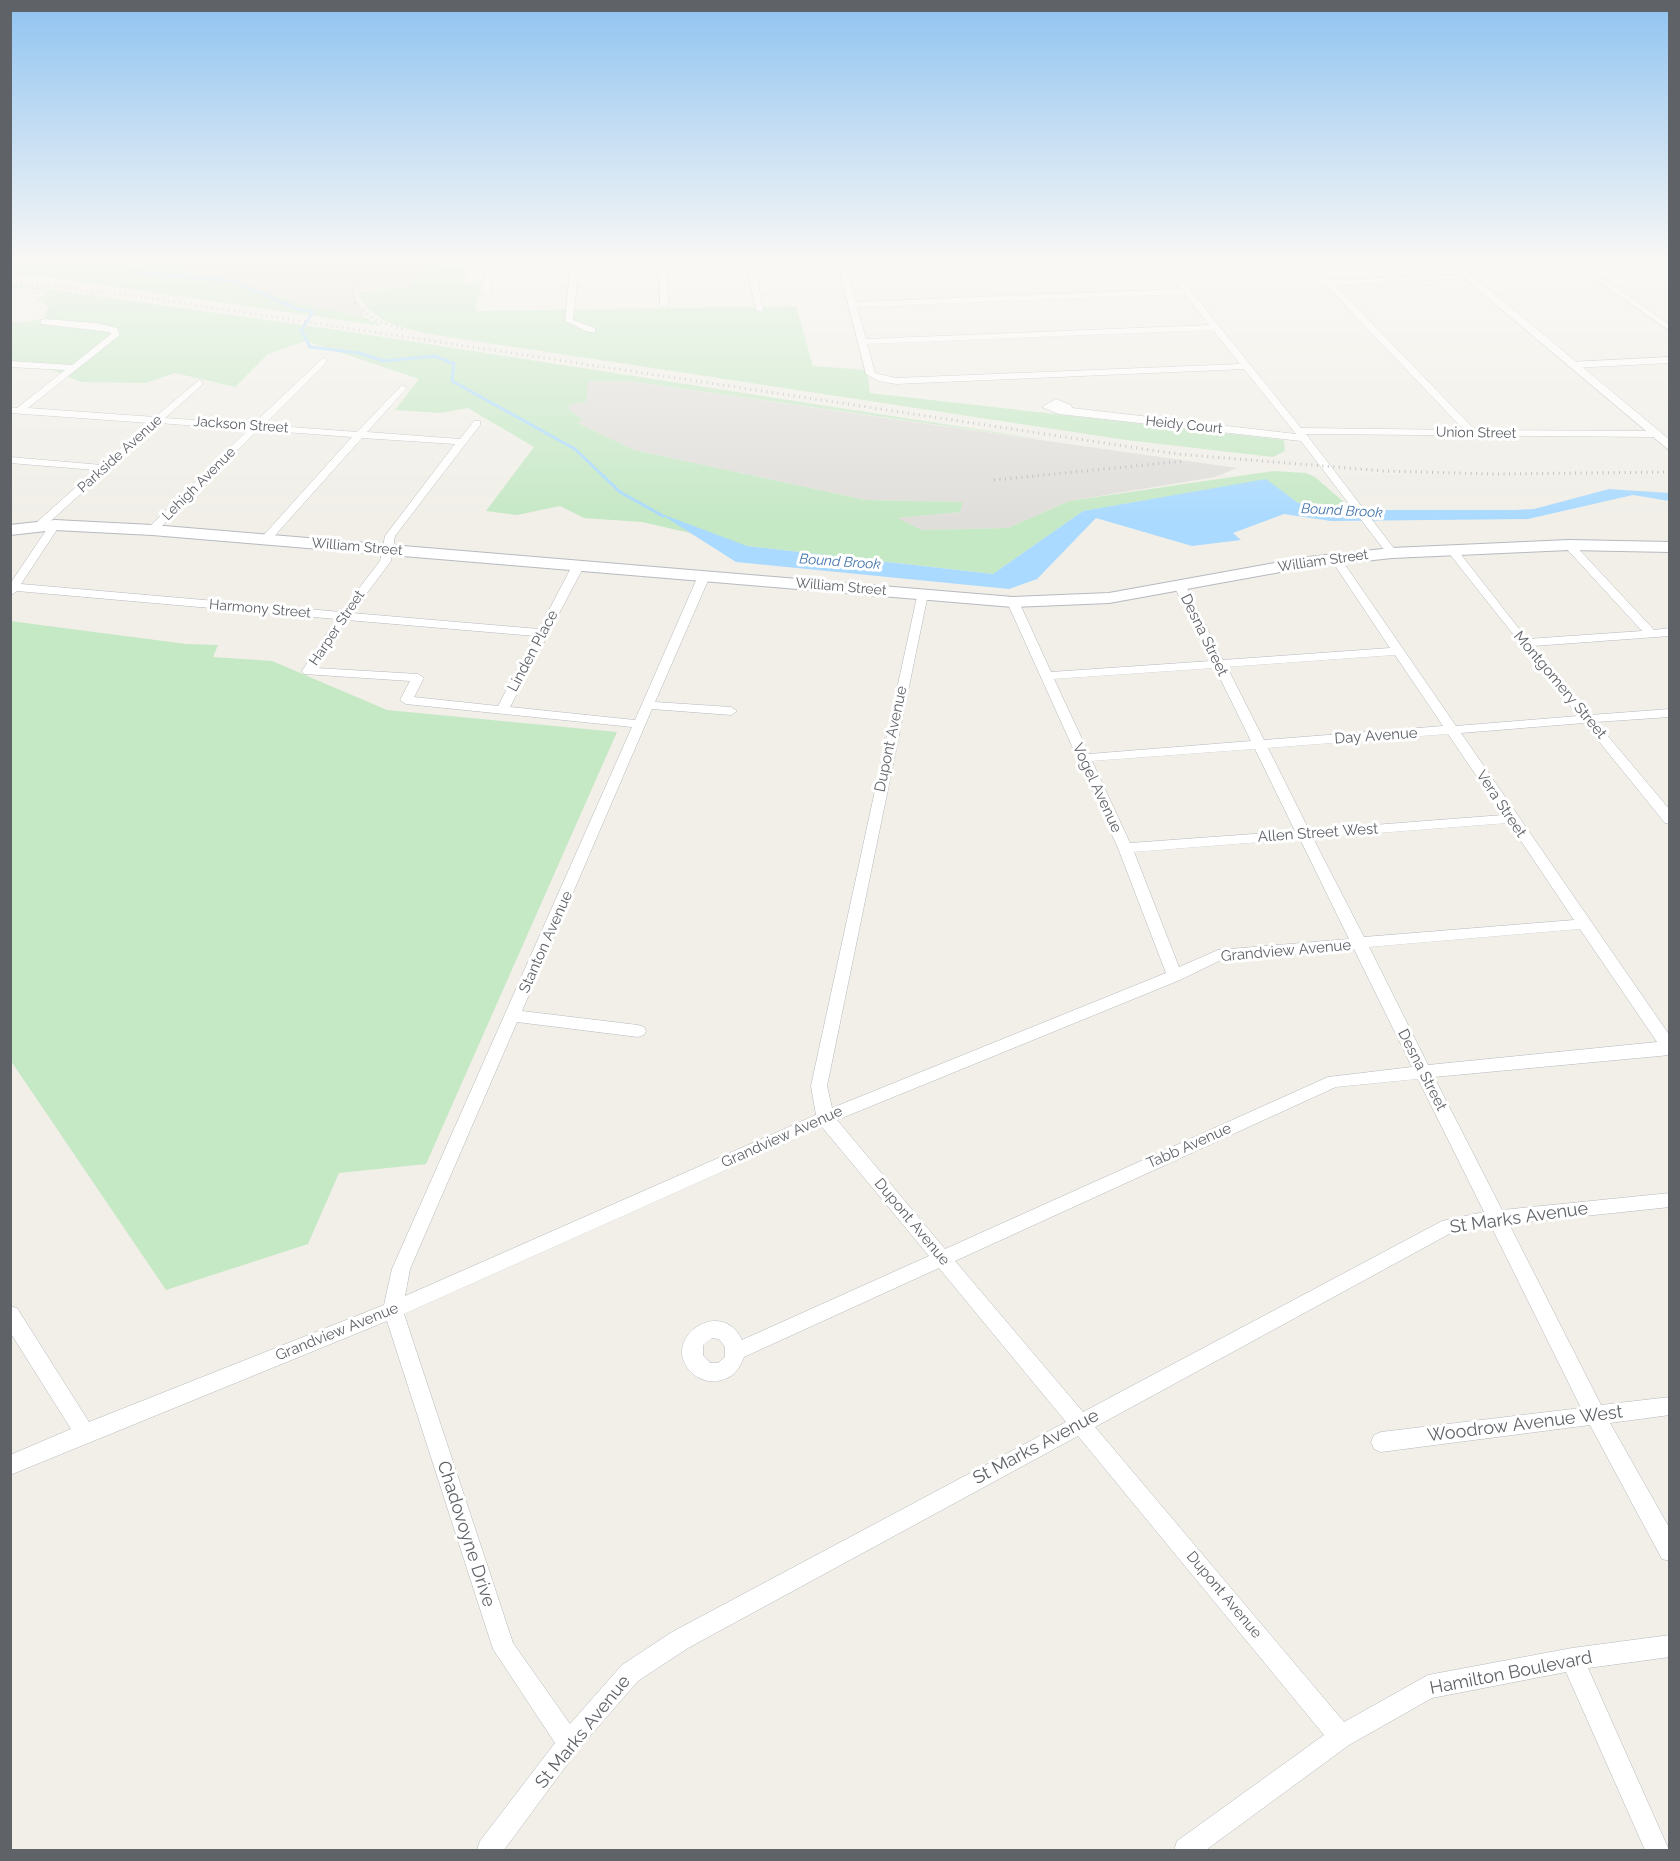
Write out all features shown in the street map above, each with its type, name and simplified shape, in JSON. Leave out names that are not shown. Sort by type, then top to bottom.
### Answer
[{"type":"main road","name":"William Street","points":[[10,530],[48,525],[152,530],[1013,602],[1109,598],[1335,558],[1392,553],[1569,545],[1670,547]]},
{"type":"street","points":[[15,410],[99,348]]},
{"type":"street","points":[[864,348],[871,374],[881,379],[896,381],[1247,366]]},
{"type":"street","points":[[1233,348],[1392,553]]},
{"type":"street","points":[[1391,348],[1473,433]]},
{"type":"street","points":[[1552,348],[1670,447]]},
{"type":"street","points":[[1572,365],[1670,360]]},
{"type":"street","name":"Lehigh Avenue","points":[[152,530],[323,361]]},
{"type":"street","points":[[10,364],[73,368]]},
{"type":"street","name":"Parkside Avenue","points":[[12,590],[48,525],[104,468],[199,383]]},
{"type":"street","points":[[266,539],[402,387]]},
{"type":"street","name":"Jackson Street","points":[[15,410],[462,442]]},
{"type":"street","name":"Heidy Court","points":[[1065,410],[1301,435]]},
{"type":"street","name":"Harper Street","points":[[477,423],[390,536],[384,561],[343,617],[308,671],[418,678],[406,700],[503,708]]},
{"type":"street","name":"Union Street","points":[[1301,435],[1654,434]]},
{"type":"street","points":[[10,460],[104,468]]},
{"type":"street","points":[[1569,545],[1651,633]]},
{"type":"street","name":"Montgomery Street","points":[[1452,550],[1524,643],[1664,806],[1670,820]]},
{"type":"street","name":"Vera Street","points":[[1335,558],[1582,924],[1669,1048]]},
{"type":"street","name":"Linden Place","points":[[578,566],[503,708],[641,724]]},
{"type":"street","name":"Stanton Avenue","points":[[393,1310],[401,1269],[650,705],[704,576]]},
{"type":"street","name":"Desna Street","points":[[1180,586],[1596,1415],[1670,1551]]},
{"type":"street","name":"Harmony Street","points":[[12,590],[542,633]]},
{"type":"street","name":"Dupont Avenue","points":[[922,594],[819,1086],[825,1118],[1082,1422],[1341,1737]]},
{"type":"street","name":"Vogel Avenue","points":[[1013,602],[1082,758],[1125,848],[1175,976]]},
{"type":"street","points":[[1524,643],[1670,632]]},
{"type":"street","points":[[1046,676],[1397,651]]},
{"type":"street","points":[[650,705],[731,711]]},
{"type":"street","name":"Day Avenue","points":[[1082,758],[1670,713]]},
{"type":"street","name":"Allen Street West","points":[[1125,848],[1511,819]]},
{"type":"street","name":"Grandview Avenue","points":[[10,1465],[393,1310],[825,1118],[1175,976],[1218,955],[1582,924]]},
{"type":"street","points":[[514,1016],[638,1031]]},
{"type":"street","name":"Tabb Avenue","points":[[738,1351],[1334,1081],[1669,1048]]},
{"type":"street","name":"St Marks Avenue","points":[[489,1851],[569,1743],[630,1673],[680,1640],[1448,1226],[1496,1218],[1670,1200]]},
{"type":"street","name":"Chadovoyne Drive","points":[[393,1310],[504,1648],[569,1743]]},
{"type":"street","points":[[10,1314],[85,1433]]},
{"type":"street","name":"Woodrow Avenue West","points":[[1381,1442],[1670,1406]]},
{"type":"street","name":"Hamilton Boulevard","points":[[1186,1851],[1341,1737],[1428,1686],[1572,1659],[1670,1646]]},
{"type":"street","points":[[1572,1659],[1657,1851]]},
{"type":"shaded area","points":[[588,381],[628,381],[1237,468],[1215,477],[1069,501],[1008,528],[922,530],[896,518],[959,512],[963,502],[866,500],[634,450],[578,423],[583,419],[570,411],[569,404],[581,403]]},
{"type":"green space","points":[[11,348],[286,348],[268,354],[235,387],[175,373],[146,383],[81,382],[34,363],[11,361]]},
{"type":"green space","points":[[326,348],[452,348],[1053,441],[628,381],[588,381],[586,402],[569,405],[570,411],[583,419],[578,423],[634,450],[866,500],[963,502],[960,512],[897,518],[922,530],[1008,528],[1069,501],[1273,471],[1306,473],[1315,477],[1353,510],[1298,503],[1266,480],[1083,511],[993,574],[747,546],[642,522],[584,518],[560,506],[517,515],[486,511],[534,447],[468,408],[440,413],[395,410],[419,379]]},
{"type":"green space","points":[[520,348],[808,348],[813,366],[867,370],[870,393],[1284,440],[1285,451],[1273,457],[1126,440]]},
{"type":"green space","points":[[10,621],[186,644],[218,645],[213,657],[272,661],[387,710],[617,732],[426,1164],[339,1173],[308,1244],[166,1290],[11,1061]]},
{"type":"water","points":[[1266,479],[1298,503],[1353,510],[1534,509],[1609,489],[1670,493],[1669,501],[1633,495],[1528,519],[1331,521],[1284,514],[1233,533],[1241,540],[1192,546],[1096,518],[1037,579],[1009,589],[736,562],[659,513],[747,546],[993,574],[1083,511]]},
{"type":"waterway","name":"Bound Brook","points":[[317,348],[359,353],[384,361],[435,356],[454,364],[452,381],[575,449],[620,492],[663,516]]},
{"type":"railway","points":[[477,348],[1177,454],[1384,471],[1494,474],[1670,472]]},
{"type":"railway","points":[[994,480],[1185,461]]}]
